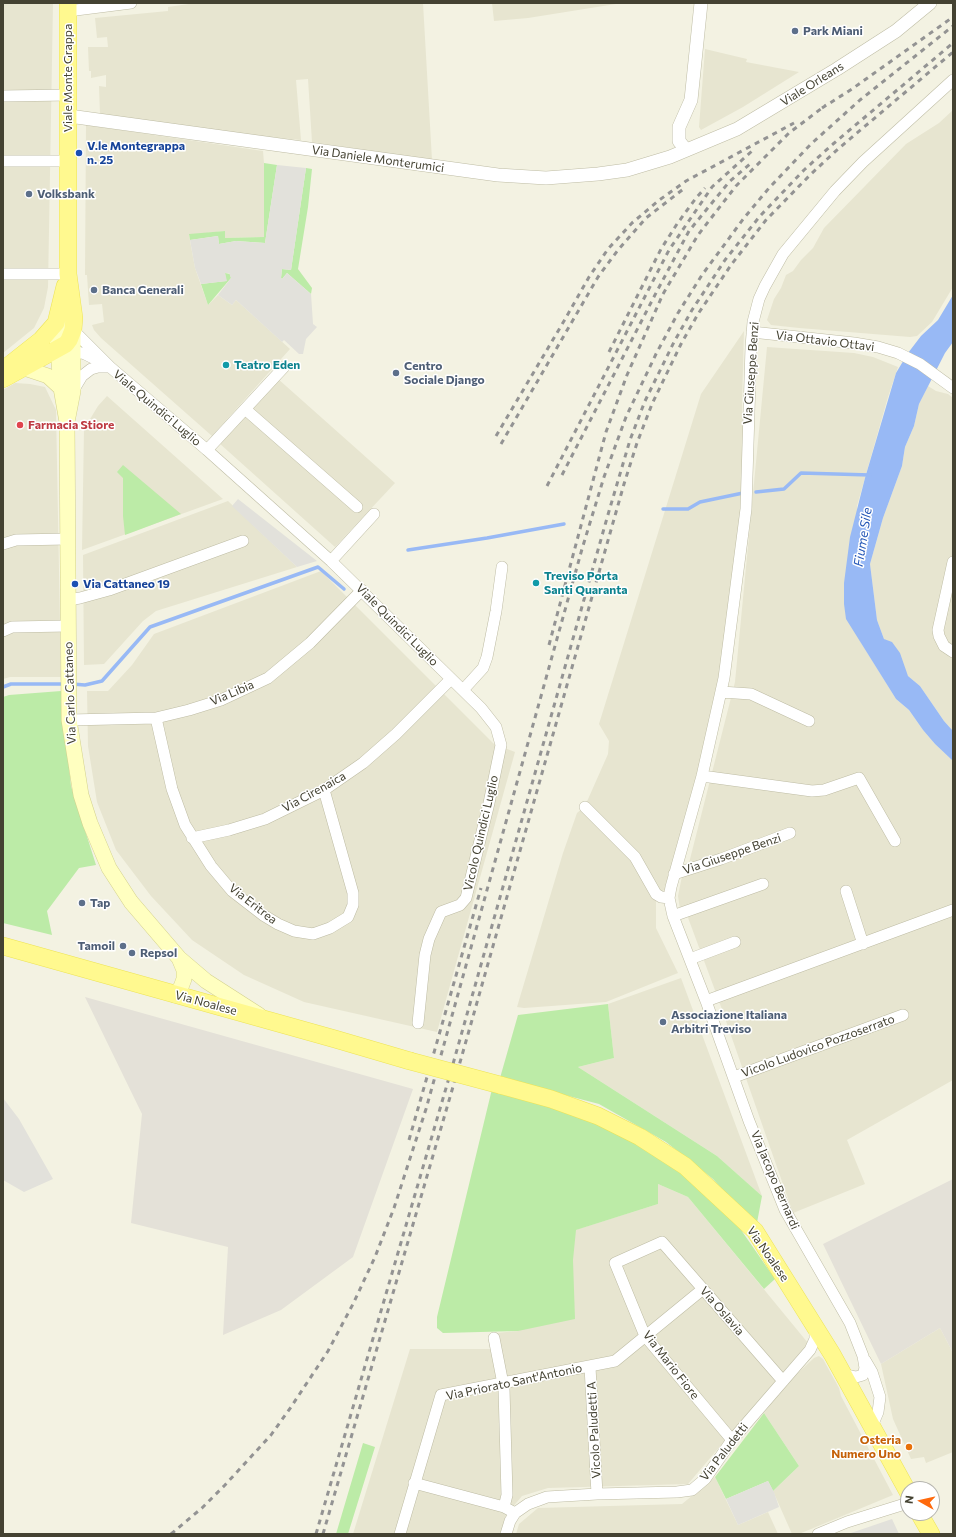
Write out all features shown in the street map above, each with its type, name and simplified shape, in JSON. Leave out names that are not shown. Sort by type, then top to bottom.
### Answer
[{"type":"main road","name":"Viale Monte Grappa","points":[[68,7],[68,274]]},
{"type":"main road","points":[[3,370],[41,340],[56,323],[68,274]]},
{"type":"main road","points":[[3,379],[66,349],[73,330],[74,318],[68,274]]},
{"type":"main road","points":[[56,323],[68,326],[73,330]]},
{"type":"main road","name":"Via Carlo Cattaneo","points":[[56,323],[66,349],[69,720],[80,795],[109,868],[131,902],[179,958],[206,981],[265,1019]]},
{"type":"main road","points":[[24,368],[48,376],[67,390]]},
{"type":"main road","name":"Via Noalese","points":[[3,946],[410,1061],[551,1099],[598,1116],[640,1137],[685,1166],[755,1231],[843,1374],[902,1481]]},
{"type":"main road","name":"Via Carlo Cattaneo","points":[[175,995],[181,987],[184,979],[184,970],[179,958]]},
{"type":"main road","points":[[924,1521],[931,1534]]},
{"type":"street","points":[[68,7],[131,3]]},
{"type":"street","points":[[686,150],[679,141],[679,127],[690,100],[701,3]]},
{"type":"street","name":"Viale Orleans","points":[[686,150],[737,129],[896,30],[930,3]]},
{"type":"street","name":"Via Giuseppe Benzi","points":[[669,898],[674,874],[702,776],[724,678],[746,509],[748,406],[752,332],[756,312],[765,286],[777,263],[835,192],[863,162],[953,80]]},
{"type":"street","points":[[3,96],[69,95]]},
{"type":"street","name":"Via Daniele Monterumici","points":[[69,116],[498,175],[546,178],[627,170],[670,157],[686,150]]},
{"type":"street","points":[[3,161],[69,161]]},
{"type":"street","points":[[3,274],[68,274]]},
{"type":"street","name":"Viale Quindici Luglio","points":[[73,330],[108,366],[208,450],[362,590],[481,708],[496,727],[501,745]]},
{"type":"street","name":"Via Ottavio Ottavi","points":[[752,332],[878,347],[898,353],[920,364],[952,385]]},
{"type":"street","name":"Viale Quindici Luglio","points":[[66,349],[108,366]]},
{"type":"street","points":[[67,390],[91,369],[108,366]]},
{"type":"street","name":"Viale Quindici Luglio","points":[[208,450],[284,367]]},
{"type":"street","points":[[245,409],[357,507]]},
{"type":"street","points":[[331,561],[374,514]]},
{"type":"street","points":[[3,544],[16,540],[68,539]]},
{"type":"street","points":[[68,600],[108,590],[243,541]]},
{"type":"street","points":[[953,562],[938,630],[938,636],[944,646],[953,652]]},
{"type":"street","points":[[463,690],[483,668],[487,657],[496,611],[502,567]]},
{"type":"street","name":"Via Libia","points":[[69,720],[156,718],[221,700],[268,678],[310,643],[362,590]]},
{"type":"street","points":[[3,631],[12,627],[68,626]]},
{"type":"street","name":"Via Cirenaica","points":[[192,838],[229,830],[265,819],[324,790],[363,763],[396,734],[451,679]]},
{"type":"street","points":[[721,692],[751,694],[809,721]]},
{"type":"street","name":"Via Eritrea","points":[[156,718],[172,788],[185,825],[211,866],[232,891],[263,915],[278,924],[294,930],[313,934],[324,930],[348,917],[353,905],[353,893],[324,790]]},
{"type":"street","name":"Vicolo Quindici Luglio","points":[[418,1023],[428,939],[441,912],[460,904],[466,898],[488,810],[501,745]]},
{"type":"street","points":[[702,776],[812,791],[824,790],[859,778],[895,841]]},
{"type":"street","points":[[586,806],[635,857],[656,894],[661,897],[669,898]]},
{"type":"street","name":"Via Giuseppe Benzi","points":[[674,874],[721,859],[790,833]]},
{"type":"street","points":[[672,916],[763,884]]},
{"type":"street","points":[[846,891],[863,944]]},
{"type":"street","name":"Via Jacopo Bernardi","points":[[669,898],[672,916],[690,958],[768,1169],[785,1210],[850,1323],[863,1356],[863,1375],[856,1377],[843,1374]]},
{"type":"street","points":[[706,1001],[953,910]]},
{"type":"street","points":[[690,958],[735,942]]},
{"type":"street","name":"Vicolo Ludovico Pozzoserrato","points":[[734,1077],[903,1016]]},
{"type":"street","name":"Via Oslavia","points":[[662,1242],[783,1381]]},
{"type":"street","name":"Via Mario Fiore","points":[[662,1242],[615,1263],[645,1336],[732,1440]]},
{"type":"street","name":"Via Priorato Sant'Antonio","points":[[400,1534],[441,1395],[615,1361],[703,1289]]},
{"type":"street","name":"Via Paludetti","points":[[515,1513],[528,1504],[547,1497],[677,1492],[692,1490],[705,1479],[732,1440],[806,1355],[815,1339],[814,1326]]},
{"type":"street","points":[[494,1338],[503,1384],[506,1495],[504,1507]]},
{"type":"street","points":[[863,1356],[872,1372],[880,1397],[878,1412],[872,1426]]},
{"type":"street","name":"Vicolo Paludetti A","points":[[590,1367],[597,1494]]},
{"type":"street","points":[[414,1483],[504,1507],[515,1513],[510,1521],[506,1534]]},
{"type":"street","points":[[818,1534],[847,1522],[900,1505]]},
{"type":"shaded area","points":[[3,3],[53,3],[48,287],[44,308],[34,328],[3,353]]},
{"type":"shaded area","points":[[196,3],[423,3],[432,160],[312,142],[308,79],[296,80],[301,140],[247,135],[100,114],[99,86],[106,87],[106,75],[91,78],[91,71],[89,71],[88,47],[108,47],[107,37],[97,38],[95,18],[168,11],[168,7]]},
{"type":"shaded area","points":[[492,3],[622,3],[528,18],[494,21]]},
{"type":"shaded area","points":[[705,49],[747,59],[746,62],[799,72],[743,107],[701,130],[699,127]]},
{"type":"shaded area","points":[[953,110],[953,287],[932,322],[917,336],[910,337],[771,325],[767,320],[774,299],[781,288],[786,275],[793,271],[813,248],[824,228],[906,144],[939,123]]},
{"type":"shaded area","points":[[86,125],[263,151],[264,237],[225,238],[225,231],[189,235],[195,268],[208,305],[218,295],[232,305],[236,300],[290,349],[212,436],[101,338],[94,330],[92,325],[104,322],[102,304],[89,305],[87,275],[85,275]]},
{"type":"shaded area","points":[[277,165],[306,168],[291,270],[282,269],[281,278],[282,279],[287,273],[311,294],[313,324],[317,327],[306,339],[303,354],[299,354],[284,340],[282,342],[236,300],[232,305],[218,295],[231,278],[229,273],[225,273],[227,281],[201,284],[195,268],[190,240],[218,236],[219,244],[236,241],[265,243]]},
{"type":"shaded area","points":[[744,331],[742,404],[746,509],[724,678],[671,887],[656,894],[656,928],[678,973],[606,1002],[524,1008],[517,1007],[563,853],[577,813],[585,806],[608,754],[609,741],[599,724],[701,394]]},
{"type":"shaded area","points":[[767,347],[854,353],[873,357],[898,367],[857,506],[860,641],[896,699],[909,710],[935,744],[953,761],[953,1080],[847,1140],[865,1184],[793,1213],[719,1001],[684,907],[680,909],[678,896],[682,876],[688,867],[735,682]]},
{"type":"shaded area","points":[[277,378],[395,483],[335,547],[219,443]]},
{"type":"shaded area","points":[[15,383],[45,387],[56,410],[61,677],[10,677],[3,679],[3,390]]},
{"type":"shaded area","points":[[928,386],[936,391],[948,394],[953,398],[953,731],[944,721],[920,686],[908,676],[884,639],[877,620],[870,564],[883,518],[902,466],[905,447],[914,426],[919,404]]},
{"type":"shaded area","points":[[107,396],[223,499],[82,550],[84,429],[98,406]]},
{"type":"shaded area","points":[[238,499],[317,561],[297,567],[232,506]]},
{"type":"shaded area","points":[[228,501],[297,567],[156,611],[143,621],[104,664],[84,665],[83,555]]},
{"type":"shaded area","points":[[321,571],[494,744],[515,752],[437,1032],[304,1002],[244,975],[192,940],[151,896],[116,850],[97,802],[88,746],[87,691],[108,691],[132,665],[154,634]]},
{"type":"shaded area","points":[[681,978],[762,1196],[717,1156],[578,1067],[614,1058],[608,1004]]},
{"type":"shaded area","points":[[85,997],[413,1089],[353,1257],[281,1310],[223,1335],[228,1247],[131,1223],[142,1114]]},
{"type":"shaded area","points":[[3,1098],[19,1119],[53,1179],[24,1192],[3,1180]]},
{"type":"shaded area","points":[[953,1179],[953,1353],[940,1328],[881,1364],[823,1244]]},
{"type":"shaded area","points":[[658,1184],[688,1197],[808,1343],[688,1484],[548,1488],[522,1496],[506,1515],[501,1534],[353,1534],[410,1349],[493,1349],[495,1333],[518,1331],[572,1231],[658,1204]]},
{"type":"shaded area","points":[[940,1328],[953,1353],[953,1452],[926,1463],[924,1457],[911,1459],[893,1419],[881,1364]]},
{"type":"shaded area","points":[[819,1356],[823,1359],[839,1388],[841,1396],[893,1495],[799,1534],[792,1534],[773,1491],[799,1466],[764,1413],[784,1386],[814,1358]]},
{"type":"shaded area","points":[[715,1477],[738,1525],[768,1512],[778,1534],[516,1534],[519,1524],[538,1508],[682,1504]]},
{"type":"shaded area","points":[[768,1481],[774,1492],[779,1507],[738,1525],[726,1499]]},
{"type":"shaded area","points":[[892,1519],[899,1534],[848,1534]]},
{"type":"green space","points":[[264,163],[277,165],[265,243],[236,241],[219,244],[218,236],[190,240],[189,234],[225,231],[225,238],[264,237]]},
{"type":"green space","points":[[306,168],[312,169],[308,207],[298,269],[312,288],[311,294],[287,273],[282,279],[281,278],[282,269],[291,270]]},
{"type":"green space","points":[[225,273],[230,274],[231,278],[208,305],[201,284],[226,281]]},
{"type":"green space","points":[[123,465],[181,514],[125,535],[123,516],[123,478],[117,472]]},
{"type":"green space","points":[[61,691],[71,786],[96,865],[79,868],[47,911],[52,935],[3,923],[3,697],[9,695]]},
{"type":"green space","points":[[608,1004],[614,1058],[578,1067],[717,1156],[762,1196],[756,1228],[713,1179],[666,1142],[599,1104],[500,1078],[518,1015]]},
{"type":"green space","points":[[492,1089],[552,1105],[607,1127],[663,1158],[702,1191],[739,1227],[775,1279],[764,1289],[688,1197],[658,1184],[658,1204],[576,1230],[573,1260],[575,1319],[518,1331],[443,1333],[437,1328],[437,1317]]},
{"type":"green space","points":[[764,1413],[799,1466],[773,1491],[768,1481],[726,1499],[715,1477]]},
{"type":"green space","points":[[363,1443],[375,1447],[348,1534],[336,1534]]},
{"type":"water","name":"Fiume Sile","points":[[953,295],[953,342],[945,353],[919,404],[914,426],[905,447],[902,466],[883,518],[870,564],[877,620],[884,639],[892,642],[900,653],[908,676],[920,686],[944,721],[953,731],[953,761],[935,744],[909,710],[896,699],[846,619],[844,583],[850,537],[865,478],[896,373],[908,353],[921,336],[938,320]]},
{"type":"waterway","points":[[756,492],[784,489],[801,473],[870,475]]},
{"type":"waterway","points":[[663,509],[688,509],[700,502],[743,493]]},
{"type":"waterway","points":[[408,550],[564,524]]},
{"type":"waterway","points":[[72,684],[85,685],[102,681],[150,627],[318,567],[344,589]]},
{"type":"waterway","points":[[3,687],[11,684],[65,684]]},
{"type":"railway","points":[[822,108],[852,89],[953,17]]},
{"type":"railway","points":[[171,1534],[202,1508],[271,1435],[328,1351],[353,1304],[375,1257],[394,1208],[426,1109],[582,549],[604,477],[626,417],[656,354],[678,313],[702,275],[744,218],[769,188],[811,144],[860,100],[953,26]]},
{"type":"railway","points":[[316,1534],[451,1071],[607,518],[630,440],[645,401],[674,342],[692,310],[725,260],[760,216],[804,170],[833,144],[953,43]]},
{"type":"railway","points":[[323,1534],[457,1073],[624,484],[637,443],[652,404],[681,344],[698,314],[731,265],[766,220],[838,149],[953,52]]},
{"type":"railway","points":[[549,645],[606,432],[627,375],[663,294],[698,235],[736,186],[789,133],[826,105]]},
{"type":"railway","points":[[496,436],[589,277],[608,249],[632,223],[658,201],[686,181],[794,123]]},
{"type":"railway","points":[[547,486],[669,250],[712,187],[752,151]]},
{"type":"railway","points":[[562,475],[689,231],[729,182],[750,164]]},
{"type":"railway","points":[[501,444],[598,277],[618,250],[646,218],[686,187]]},
{"type":"railway","points":[[609,352],[661,249],[677,224],[705,188]]},
{"type":"railway","points":[[409,1140],[481,888]]},
{"type":"place","name":"Park Miani","points":[[795,31]]},
{"type":"place","name":"V.le Montegrappa n. 25","points":[[79,153]]},
{"type":"place","name":"Volksbank","points":[[29,194]]},
{"type":"place","name":"Banca Generali","points":[[94,290]]},
{"type":"place","name":"Teatro Eden","points":[[226,365]]},
{"type":"place","name":"Centro Sociale Django","points":[[396,373]]},
{"type":"place","name":"Farmacia Stiore","points":[[20,425]]},
{"type":"place","name":"Treviso Porta Santi Quaranta","points":[[536,583]]},
{"type":"place","name":"Via Cattaneo 19","points":[[75,584]]},
{"type":"place","name":"Tap","points":[[82,903]]},
{"type":"place","name":"Tamoil","points":[[123,946]]},
{"type":"place","name":"Repsol","points":[[132,953]]},
{"type":"place","name":"Associazione Italiana Arbitri Treviso","points":[[663,1022]]},
{"type":"place","name":"Osteria Numero Uno","points":[[909,1447]]}]
